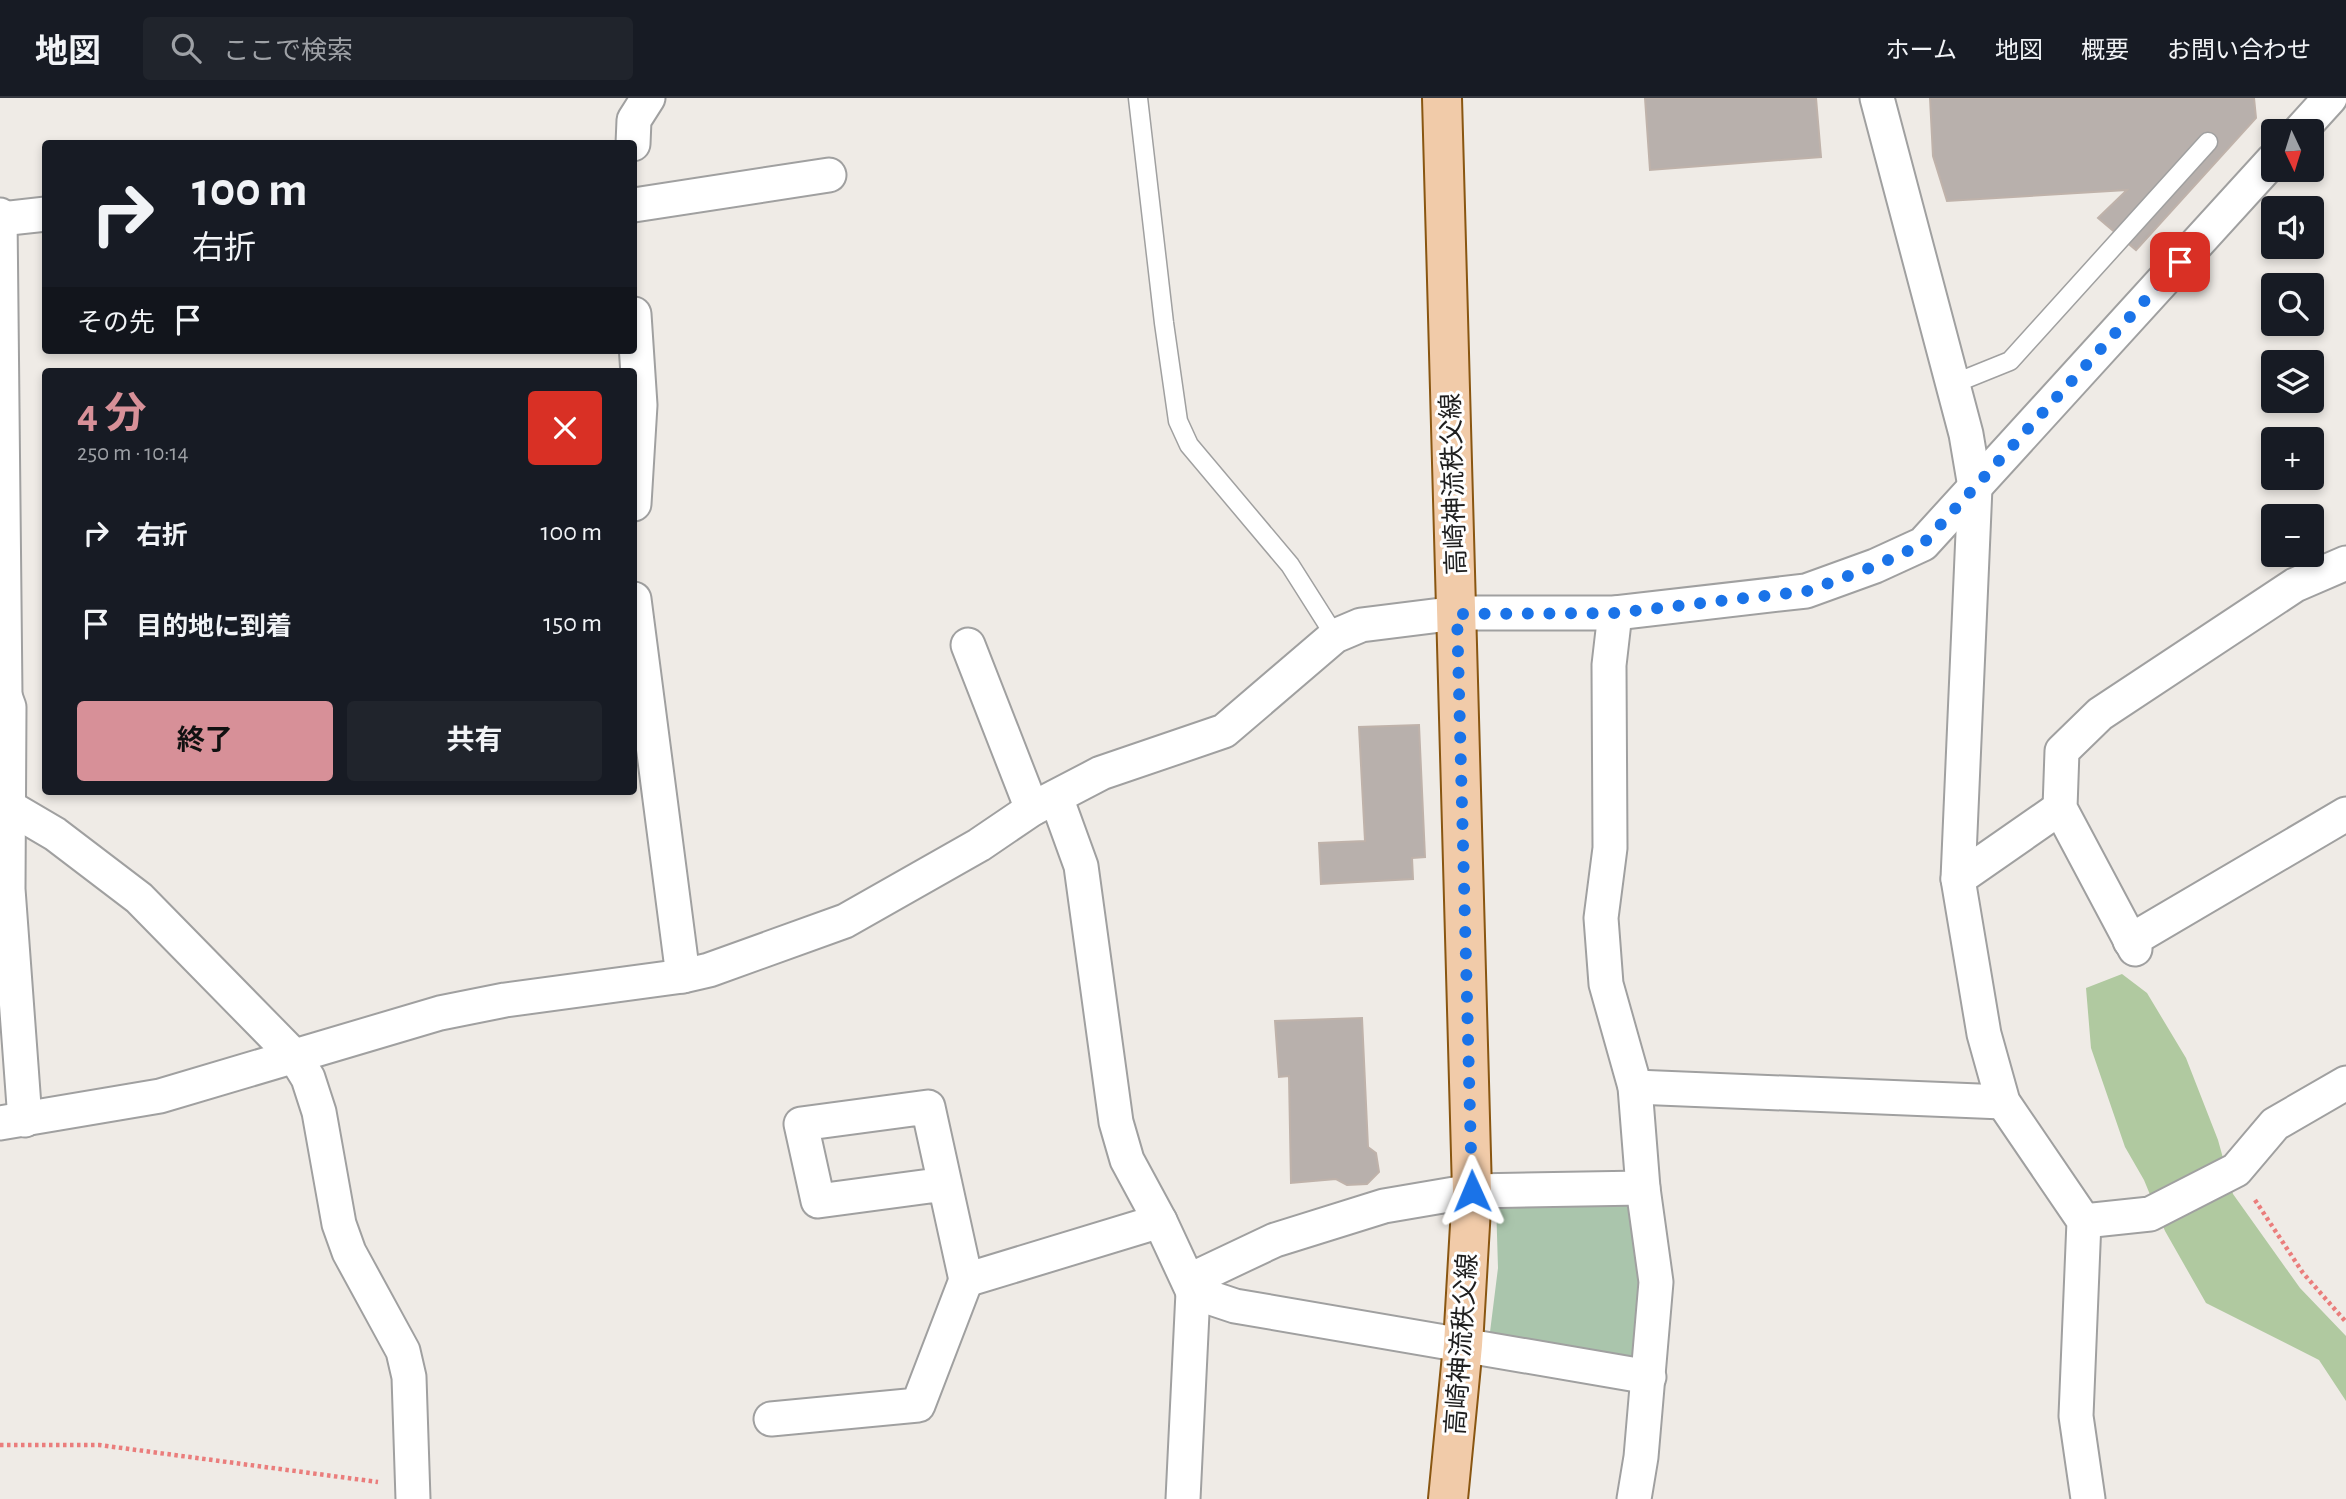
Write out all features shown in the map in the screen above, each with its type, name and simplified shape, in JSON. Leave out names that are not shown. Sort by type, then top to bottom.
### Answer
[{"type":"main road","name":"高崎神流秩父線","points":[[1442,98],[1472,1191],[1463,1345],[1448,1499]]},
{"type":"street","points":[[633,140],[634,120],[648,98]]},
{"type":"street","points":[[1877,98],[1966,435],[1975,487],[1958,879],[1984,1034],[2003,1102],[2084,1221],[2076,1416],[2088,1499]]},
{"type":"street","points":[[2311,119],[2330,98]]},
{"type":"street","points":[[42,214],[0,217],[2,695],[9,707],[8,890],[12,1121],[160,1096],[440,1013],[505,1000],[709,970],[845,922],[979,845],[1044,803],[1101,773],[1224,731],[1335,636],[1361,625],[1457,614],[1615,613],[1807,591],[1875,566],[1923,544],[2261,173]]},
{"type":"street","points":[[637,205],[829,176]]},
{"type":"street","points":[[637,354],[640,405],[637,454]]},
{"type":"street","points":[[2346,563],[2295,585],[2100,715],[2062,751],[2060,808],[2133,945],[2346,814]]},
{"type":"street","points":[[1615,613],[1609,665],[1610,848],[1601,918],[1606,984],[1635,1087],[1643,1188],[1656,1282],[1642,1457],[1634,1499]]},
{"type":"street","points":[[637,621],[683,975]]},
{"type":"street","points":[[968,645],[1044,803],[1081,866],[1116,1122],[1127,1160],[1160,1221],[1193,1292],[1235,1306],[1649,1377]]},
{"type":"street","points":[[9,807],[55,834],[139,898],[295,1057],[308,1078],[320,1112],[339,1224],[349,1252],[403,1351],[409,1377],[413,1493]]},
{"type":"street","points":[[1958,879],[2060,808]]},
{"type":"street","points":[[2084,1221],[2151,1214],[2236,1170],[2275,1124],[2346,1083]]},
{"type":"street","points":[[1635,1087],[2003,1102]]},
{"type":"street","points":[[771,1419],[918,1405],[966,1280],[945,1184]]},
{"type":"street","points":[[1183,1499],[1193,1292],[1201,1275],[1275,1240],[1384,1206],[1472,1191],[1643,1188]]},
{"type":"street","points":[[966,1280],[1160,1221]]},
{"type":"lane","points":[[1138,98],[1178,421],[1189,445],[1290,565],[1335,636]]},
{"type":"lane","points":[[1952,384],[2010,361],[2208,142]]},
{"type":"path","points":[[2236,1170],[2303,1273],[2346,1322]]},
{"type":"path","points":[[0,1445],[99,1445],[413,1493]]},
{"type":"green space","points":[[2122,974],[2147,993],[2186,1058],[2218,1140],[2233,1194],[2300,1288],[2346,1336],[2346,1401],[2319,1360],[2206,1303],[2165,1231],[2144,1180],[2125,1147],[2091,1048],[2086,988]]},
{"type":"green space","points":[[1496,1202],[1634,1202],[1641,1278],[1642,1353],[1626,1363],[1489,1340],[1498,1268]]},
{"type":"building","points":[[1645,98],[1816,98],[1821,157],[1650,170]]},
{"type":"building","points":[[1930,98],[2254,98],[2256,118],[2136,250],[2098,218],[2127,190],[1947,201],[1933,156]]},
{"type":"building","points":[[1419,725],[1425,857],[1412,858],[1413,879],[1321,884],[1319,843],[1365,841],[1359,727]]},
{"type":"building","points":[[1362,1018],[1368,1147],[1376,1153],[1379,1172],[1367,1184],[1347,1185],[1336,1179],[1291,1183],[1289,1076],[1279,1077],[1275,1021]]},
{"type":"route","points":[[1472,1191],[1457,614],[1615,613],[1807,591],[1875,566],[1923,544],[2180,262]]}]
